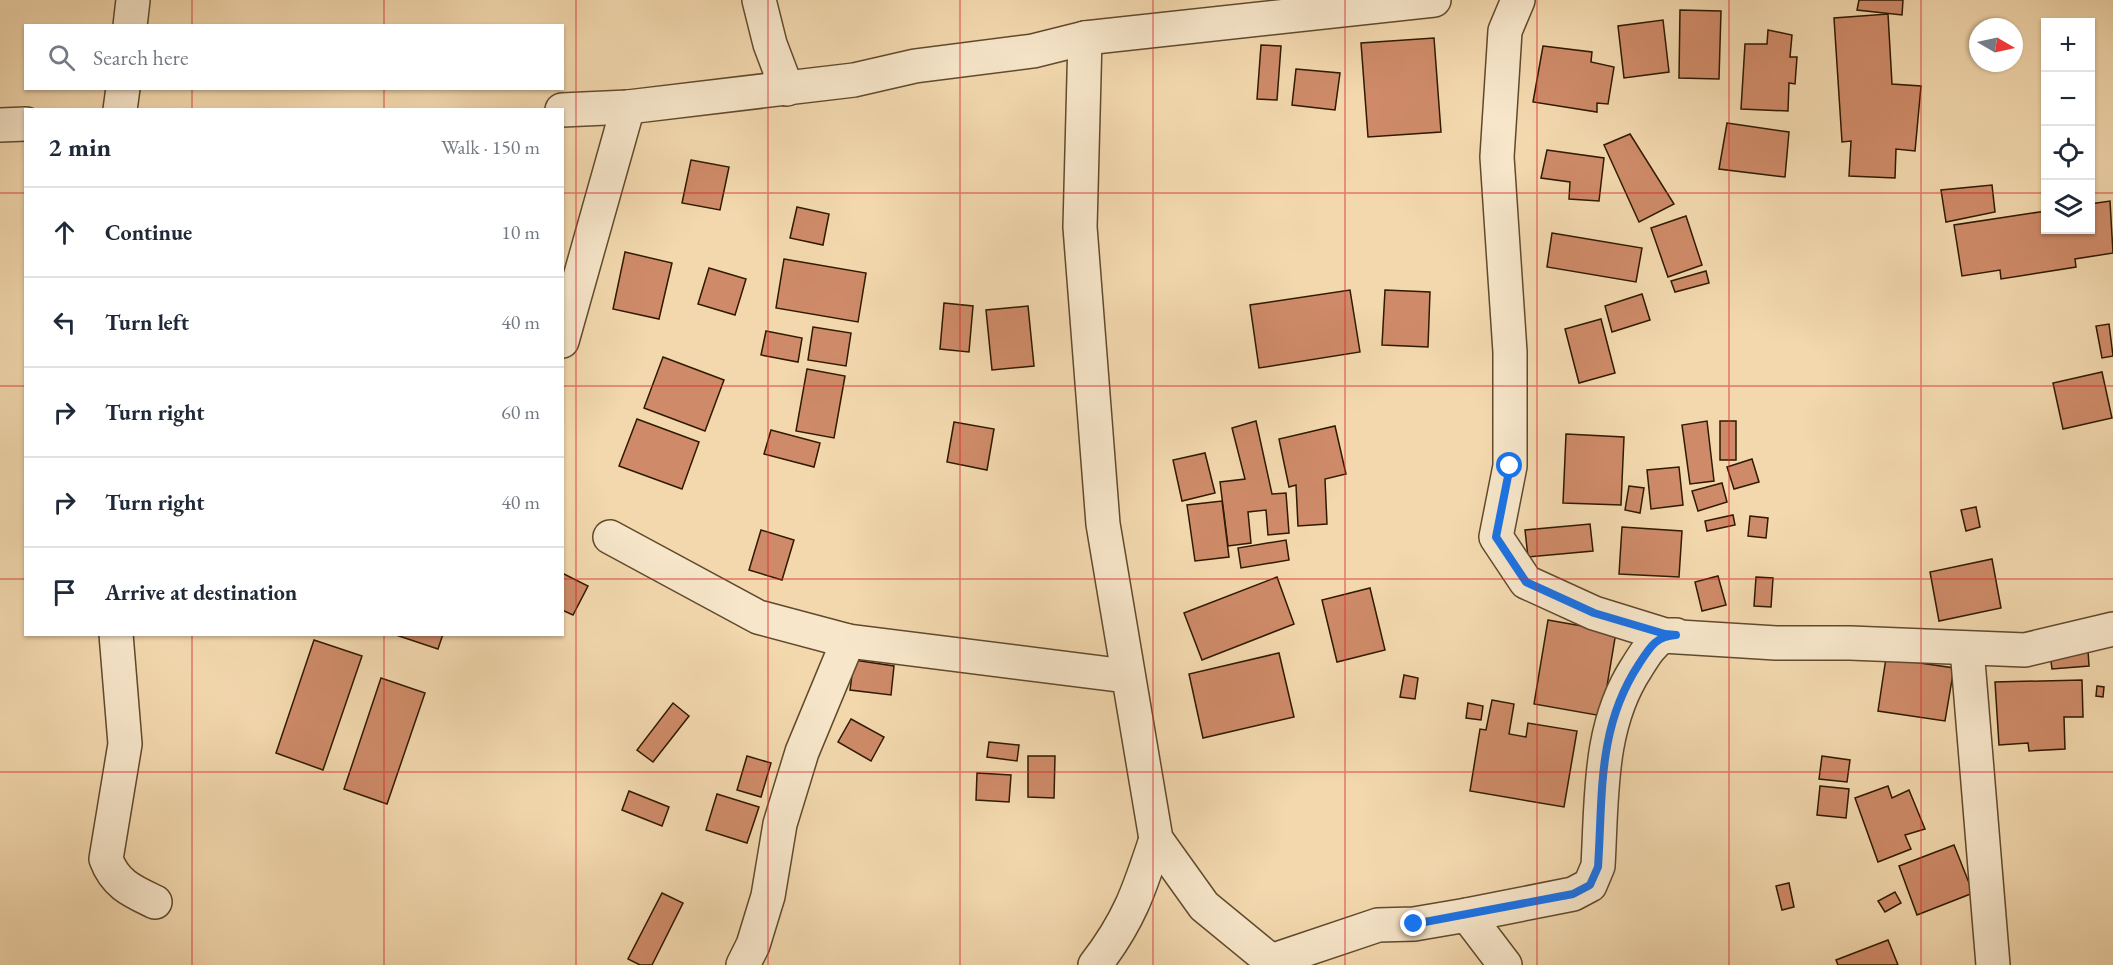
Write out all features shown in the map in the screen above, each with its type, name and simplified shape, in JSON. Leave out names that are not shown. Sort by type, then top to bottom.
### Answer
[{"type":"street","points":[[130,24],[133,0]]},
{"type":"street","points":[[759,0],[770,44],[787,88]]},
{"type":"street","points":[[564,110],[628,107],[854,80],[915,66],[1033,51],[1085,38],[1434,0]]},
{"type":"street","points":[[1518,0],[1504,31],[1497,157],[1510,352],[1510,466],[1496,537],[1526,582],[1594,613],[1665,634],[1676,635],[1776,643],[1850,643],[2025,650],[2113,629]]},
{"type":"street","points":[[1085,38],[1080,226],[1103,524],[1126,675],[1155,839],[1204,906],[1271,963],[1378,925],[1414,924],[1467,915],[1573,894],[1590,885],[1598,867],[1606,739],[1622,689],[1652,644],[1664,636],[1676,635]]},
{"type":"street","points":[[120,108],[123,90]]},
{"type":"street","points":[[564,334],[628,107]]},
{"type":"street","points":[[0,125],[24,124]]},
{"type":"street","points":[[610,537],[758,617],[848,641],[1126,675]]},
{"type":"street","points":[[116,636],[124,744],[106,859],[111,874],[122,886],[155,902]]},
{"type":"street","points":[[743,965],[753,945],[768,896],[780,824],[802,752],[848,641]]},
{"type":"street","points":[[1967,649],[1993,965]]},
{"type":"street","points":[[1095,965],[1119,933],[1137,896],[1155,839]]},
{"type":"street","points":[[1467,915],[1504,965]]},
{"type":"building","points":[[1859,0],[1903,0],[1902,15],[1857,10]]},
{"type":"building","points":[[1680,10],[1721,11],[1719,79],[1679,78]]},
{"type":"building","points":[[1888,14],[1892,84],[1921,86],[1915,151],[1896,149],[1895,178],[1849,176],[1851,141],[1842,142],[1834,18]]},
{"type":"building","points":[[1663,20],[1669,72],[1624,78],[1618,26]]},
{"type":"building","points":[[1768,30],[1792,35],[1790,57],[1797,57],[1795,84],[1789,83],[1788,111],[1741,109],[1745,44],[1767,44]]},
{"type":"building","points":[[1434,38],[1441,132],[1368,137],[1361,43]]},
{"type":"building","points":[[1261,45],[1281,46],[1277,100],[1257,99]]},
{"type":"building","points":[[1543,46],[1592,52],[1591,62],[1614,67],[1608,104],[1597,103],[1597,112],[1533,102]]},
{"type":"building","points":[[1296,69],[1340,73],[1335,110],[1292,105]]},
{"type":"building","points":[[1727,123],[1789,132],[1785,177],[1719,169]]},
{"type":"building","points":[[1630,134],[1674,204],[1639,222],[1604,145]]},
{"type":"building","points":[[1547,150],[1604,158],[1599,201],[1569,199],[1570,182],[1541,178]]},
{"type":"building","points":[[691,160],[729,167],[720,210],[682,203]]},
{"type":"building","points":[[1992,185],[1995,212],[1946,222],[1941,190]]},
{"type":"building","points":[[2110,201],[2113,253],[2075,259],[2076,267],[2001,279],[2000,270],[1962,276],[1954,225],[2041,212],[2041,234],[2095,234],[2095,203]]},
{"type":"building","points":[[797,207],[829,214],[823,245],[790,238]]},
{"type":"building","points":[[1686,216],[1702,265],[1668,277],[1651,228]]},
{"type":"building","points":[[1552,233],[1642,248],[1636,282],[1547,267]]},
{"type":"building","points":[[625,252],[672,263],[659,319],[613,309]]},
{"type":"building","points":[[784,259],[866,273],[858,322],[776,308]]},
{"type":"building","points":[[709,268],[746,279],[735,315],[698,304]]},
{"type":"building","points":[[1706,271],[1709,283],[1675,292],[1671,281]]},
{"type":"building","points":[[1350,290],[1360,352],[1259,368],[1250,305]]},
{"type":"building","points":[[1385,290],[1430,292],[1428,347],[1382,345]]},
{"type":"building","points":[[1642,294],[1650,320],[1612,332],[1605,306]]},
{"type":"building","points":[[944,303],[973,306],[969,352],[940,349]]},
{"type":"building","points":[[1028,306],[1034,366],[992,370],[986,310]]},
{"type":"building","points":[[1601,319],[1615,373],[1579,383],[1565,329]]},
{"type":"building","points":[[2109,324],[2113,356],[2102,358],[2096,326]]},
{"type":"building","points":[[813,327],[851,333],[846,366],[808,360]]},
{"type":"building","points":[[766,331],[802,338],[798,362],[761,355]]},
{"type":"building","points":[[663,357],[724,380],[705,431],[644,408]]},
{"type":"building","points":[[807,369],[845,376],[834,438],[796,431]]},
{"type":"building","points":[[2102,372],[2112,418],[2063,429],[2053,383]]},
{"type":"building","points":[[637,419],[699,442],[682,489],[619,466]]},
{"type":"building","points":[[1256,421],[1272,494],[1286,493],[1289,533],[1268,535],[1266,510],[1248,512],[1251,543],[1228,546],[1220,482],[1245,479],[1232,428]]},
{"type":"building","points":[[1707,421],[1714,481],[1690,484],[1682,425]]},
{"type":"building","points":[[1720,421],[1736,421],[1736,460],[1720,460]]},
{"type":"building","points":[[954,422],[994,429],[987,470],[947,462]]},
{"type":"building","points":[[1335,426],[1346,474],[1325,479],[1327,524],[1298,526],[1296,485],[1289,487],[1279,439]]},
{"type":"building","points":[[771,430],[820,443],[814,467],[764,454]]},
{"type":"building","points":[[1566,434],[1624,437],[1621,505],[1563,503]]},
{"type":"building","points":[[1205,453],[1215,493],[1182,501],[1173,460]]},
{"type":"building","points":[[1752,459],[1759,482],[1734,489],[1727,467]]},
{"type":"building","points":[[1679,467],[1683,505],[1651,509],[1647,470]]},
{"type":"building","points":[[1722,483],[1727,502],[1698,511],[1692,491]]},
{"type":"building","points":[[1629,486],[1644,488],[1640,513],[1625,510]]},
{"type":"building","points":[[1222,501],[1229,557],[1195,561],[1187,505]]},
{"type":"building","points":[[1976,507],[1980,527],[1966,531],[1961,510]]},
{"type":"building","points":[[1733,515],[1735,525],[1707,531],[1705,521]]},
{"type":"building","points":[[1750,516],[1768,518],[1766,538],[1748,536]]},
{"type":"building","points":[[1590,524],[1593,551],[1528,557],[1525,530]]},
{"type":"building","points":[[1622,527],[1682,531],[1679,577],[1619,574]]},
{"type":"building","points":[[761,530],[794,540],[782,580],[749,570]]},
{"type":"building","points":[[1286,540],[1289,560],[1241,568],[1238,548]]},
{"type":"building","points":[[1992,559],[2001,608],[1939,621],[1930,572]]},
{"type":"building","points":[[564,574],[588,586],[573,615],[564,611]]},
{"type":"building","points":[[1718,576],[1726,605],[1702,611],[1695,582]]},
{"type":"building","points":[[1277,577],[1294,624],[1202,660],[1184,613]]},
{"type":"building","points":[[1756,577],[1773,578],[1771,607],[1754,606]]},
{"type":"building","points":[[1370,588],[1385,650],[1337,662],[1322,600]]},
{"type":"building","points":[[1548,620],[1616,632],[1602,716],[1534,704]]},
{"type":"building","points":[[399,636],[442,636],[438,649]]},
{"type":"building","points":[[314,640],[362,656],[323,770],[276,753]]},
{"type":"building","points":[[2088,650],[2089,666],[2052,669],[2050,654]]},
{"type":"building","points":[[1279,653],[1294,717],[1203,738],[1189,674]]},
{"type":"building","points":[[1886,658],[1954,668],[1945,721],[1878,711]]},
{"type":"building","points":[[854,660],[894,666],[891,695],[850,690]]},
{"type":"building","points":[[1404,675],[1418,678],[1415,699],[1400,697]]},
{"type":"building","points":[[381,678],[425,693],[387,804],[344,789]]},
{"type":"building","points":[[2082,680],[2083,717],[2064,717],[2065,749],[2029,751],[2028,743],[1999,745],[1995,682]]},
{"type":"building","points":[[2097,686],[2104,687],[2103,697],[2096,696]]},
{"type":"building","points":[[1492,700],[1514,704],[1509,734],[1526,737],[1528,723],[1577,731],[1564,807],[1470,791],[1480,729],[1486,730]]},
{"type":"building","points":[[673,703],[689,716],[653,762],[637,750]]},
{"type":"building","points":[[1468,703],[1483,706],[1481,720],[1466,718]]},
{"type":"building","points":[[851,719],[884,737],[871,761],[838,742]]},
{"type":"building","points":[[989,742],[1019,745],[1017,761],[987,757]]},
{"type":"building","points":[[747,756],[771,763],[761,797],[737,790]]},
{"type":"building","points":[[1028,756],[1055,756],[1054,798],[1028,797]]},
{"type":"building","points":[[1822,756],[1850,760],[1847,782],[1819,779]]},
{"type":"building","points":[[977,773],[1011,775],[1009,802],[976,800]]},
{"type":"building","points":[[1820,786],[1849,789],[1846,818],[1817,815]]},
{"type":"building","points":[[1888,786],[1892,798],[1909,790],[1925,829],[1905,835],[1911,849],[1878,862],[1855,798]]},
{"type":"building","points":[[629,791],[669,807],[662,826],[622,810]]},
{"type":"building","points":[[717,794],[759,807],[747,843],[706,830]]},
{"type":"building","points":[[1954,845],[1973,893],[1917,915],[1899,866]]},
{"type":"building","points":[[1789,883],[1794,907],[1782,910],[1776,886]]},
{"type":"building","points":[[1895,892],[1901,903],[1885,912],[1878,901]]},
{"type":"building","points":[[662,893],[683,903],[652,965],[640,965],[628,959]]},
{"type":"building","points":[[1888,940],[1898,965],[1838,965],[1836,960]]},
{"type":"route","points":[[1414,924],[1573,894],[1590,885],[1598,867],[1606,739],[1622,689],[1652,644],[1664,636],[1676,635],[1665,634],[1594,613],[1526,582],[1496,537],[1510,466]]}]
